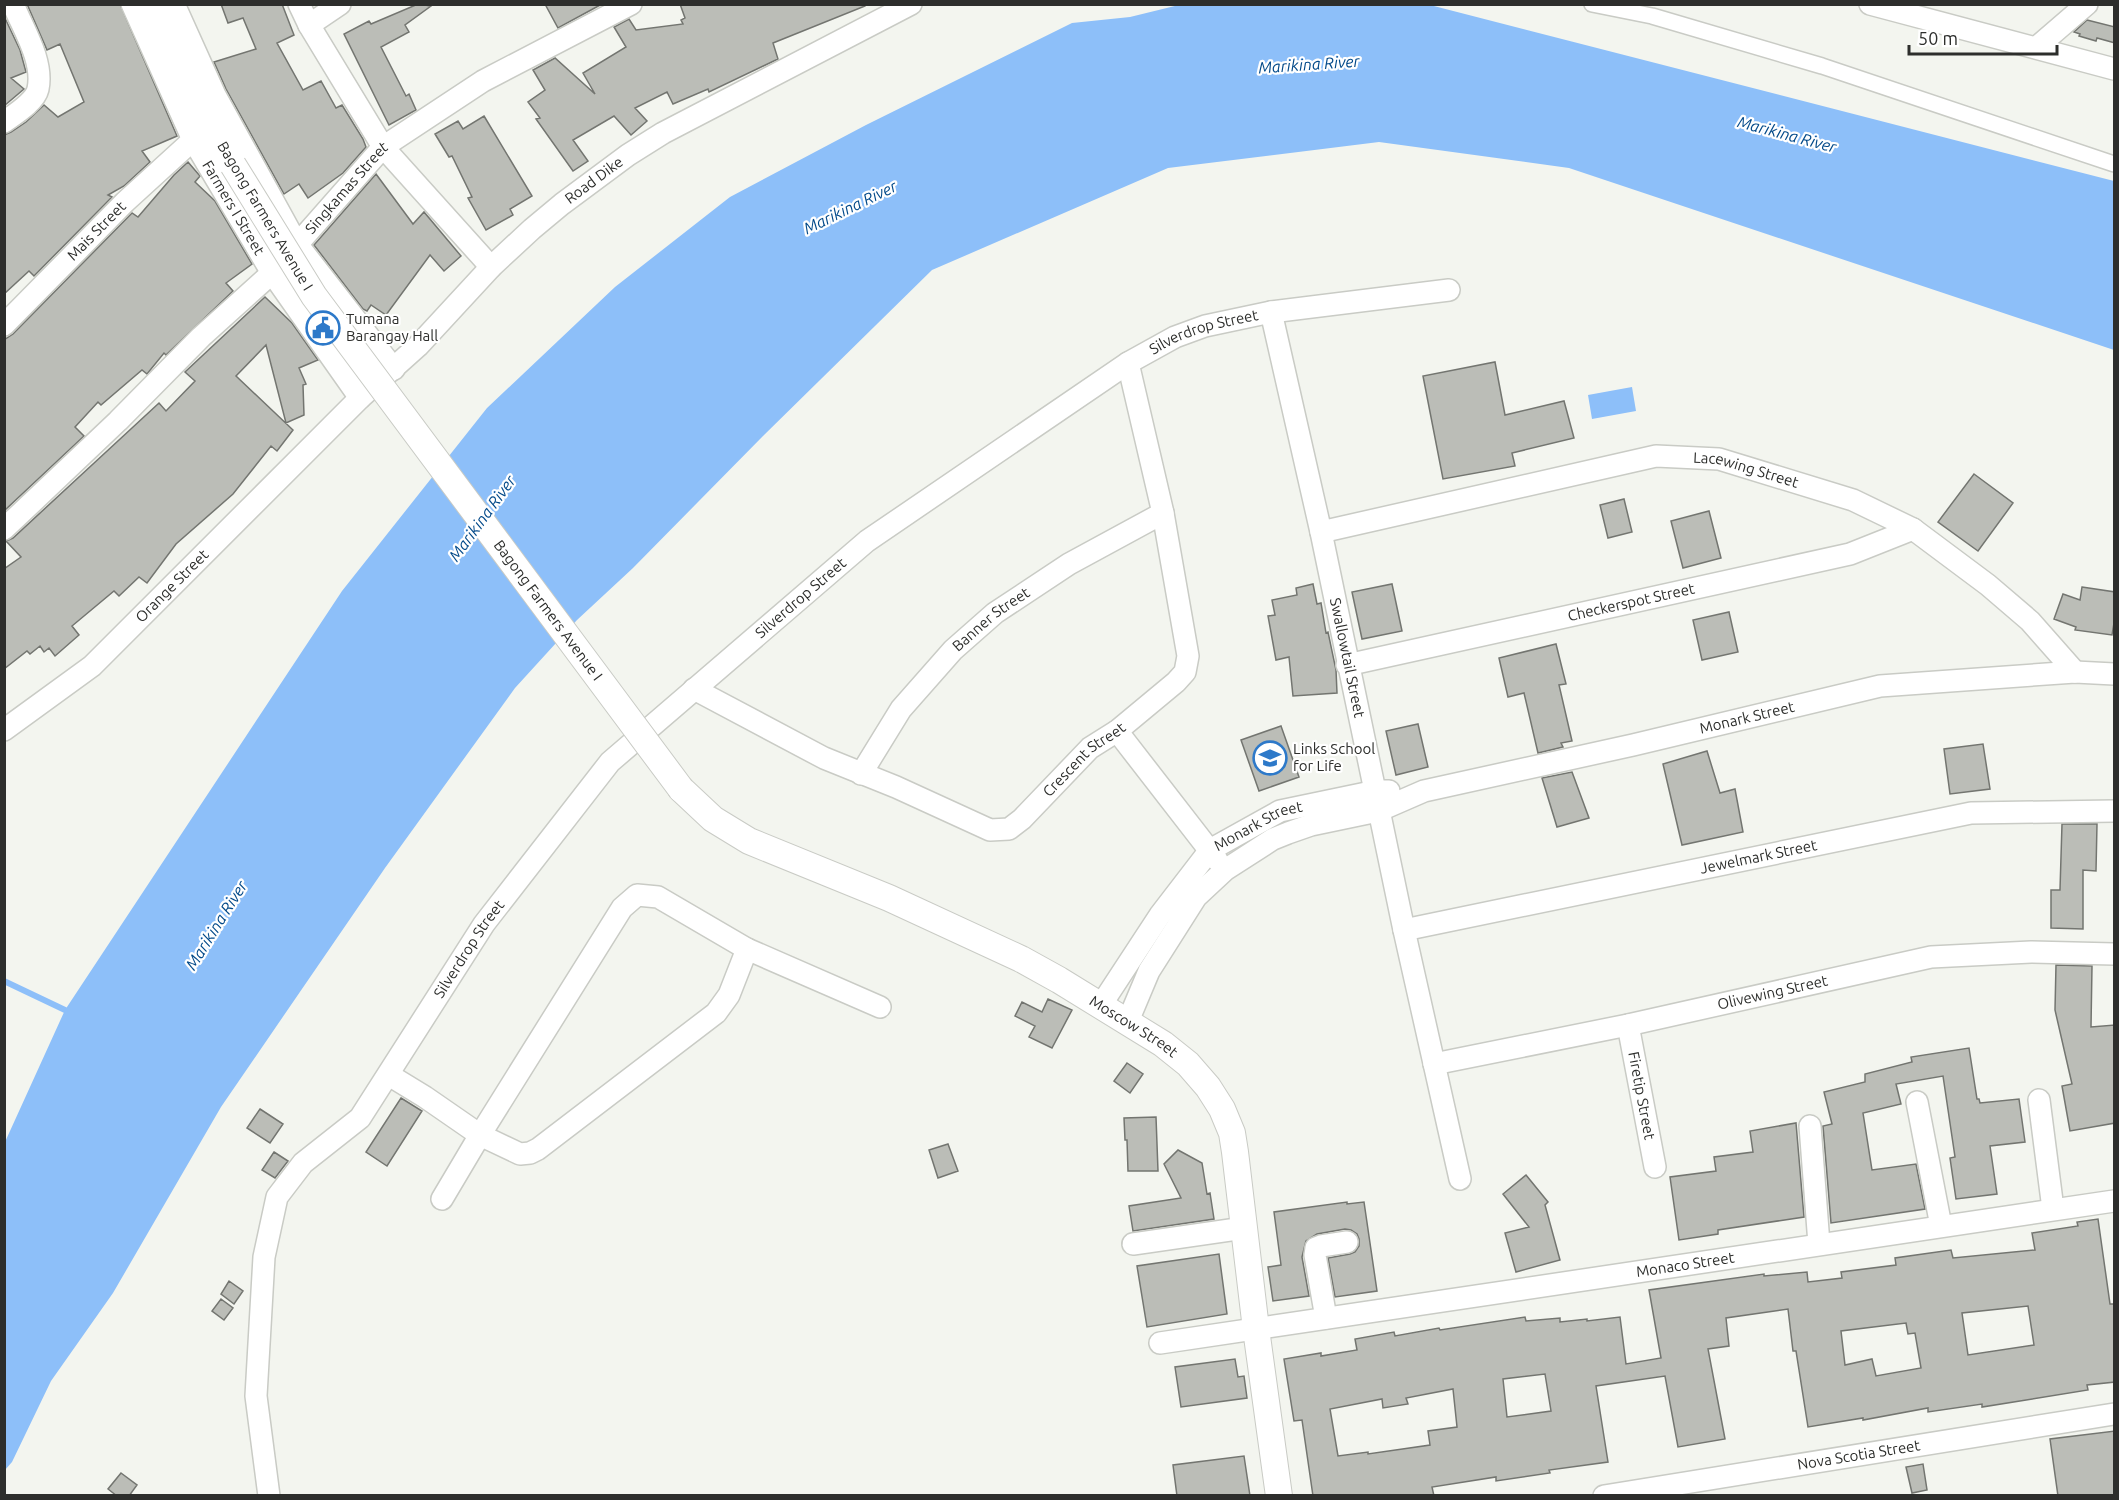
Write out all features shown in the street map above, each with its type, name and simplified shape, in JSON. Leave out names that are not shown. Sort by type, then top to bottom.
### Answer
[{"type":"street","points":[[4,122],[25,106],[38,91],[38,62],[13,4]]},
{"type":"street","name":"Farmers I Street","points":[[132,4],[193,140],[272,273],[360,398]]},
{"type":"street","name":"Bagong Farmers Avenue I","points":[[153,4],[232,165],[314,296],[681,789]]},
{"type":"street","points":[[174,4],[215,95],[297,243],[394,369]]},
{"type":"street","points":[[299,4],[309,25],[383,147],[491,267]]},
{"type":"street","points":[[309,25],[340,4]]},
{"type":"street","name":"Singkamas Street","points":[[4,529],[125,414],[201,337],[272,273],[383,147],[483,81],[631,4]]},
{"type":"street","name":"Road Dike","points":[[330,429],[360,398],[418,346],[491,267],[562,204],[628,155],[663,133],[911,4]]},
{"type":"street","points":[[1592,4],[1652,16],[1810,63],[2115,164]]},
{"type":"street","points":[[1870,4],[2115,69]]},
{"type":"street","points":[[2037,47],[2087,4]]},
{"type":"street","name":"Mais Street","points":[[4,324],[125,202],[193,140]]},
{"type":"street","name":"Silverdrop Street","points":[[269,1496],[256,1396],[264,1257],[277,1197],[303,1162],[322,1150],[360,1118],[484,924],[610,762],[867,541],[1128,363],[1174,337],[1205,326],[1271,312],[1449,290]]},
{"type":"street","name":"Swallowtail Street","points":[[1271,312],[1321,532],[1347,665],[1460,1179]]},
{"type":"street","name":"Crescent Street","points":[[694,689],[824,758],[896,787],[990,830],[1009,829],[1022,819],[1090,748],[1118,731],[1185,672],[1188,656],[1163,513],[1128,363]]},
{"type":"street","name":"Orange Street","points":[[4,730],[92,666],[330,429]]},
{"type":"street","name":"Lacewing Street","points":[[1321,532],[1656,456],[1719,459],[1853,500],[1913,529],[1988,585],[2030,621],[2075,672]]},
{"type":"street","name":"Banner Street","points":[[861,774],[901,709],[954,650],[995,613],[1069,564],[1163,513]]},
{"type":"street","name":"Checkerspot Street","points":[[1347,665],[1850,554],[1913,529]]},
{"type":"street","points":[[2075,672],[2115,674]]},
{"type":"street","name":"Monark Street","points":[[1101,1005],[1160,915],[1210,850],[1280,811],[1377,801],[1633,745],[1880,686],[2075,672]]},
{"type":"street","points":[[1118,731],[1225,870]]},
{"type":"street","name":"Moscow Street","points":[[681,789],[713,819],[749,841],[955,927],[1021,959],[1163,1044],[1188,1065],[1208,1087],[1222,1109],[1232,1133],[1279,1496]]},
{"type":"street","name":"Monark Street","points":[[1128,1021],[1149,971],[1196,897],[1225,870],[1273,839],[1377,801]]},
{"type":"street","points":[[1280,811],[1288,833]]},
{"type":"street","name":"Jewelmark Street","points":[[1404,930],[1971,813],[2115,811]]},
{"type":"street","points":[[442,1199],[622,908],[637,895],[658,897],[747,949],[880,1007]]},
{"type":"street","points":[[389,1075],[425,1096],[480,1135],[520,1154],[530,1153],[716,1013],[729,994],[747,949]]},
{"type":"street","name":"Olivewing Street","points":[[1434,1065],[1628,1025],[1931,957],[2031,952],[2115,954]]},
{"type":"street","name":"Firetip Street","points":[[1628,1025],[1655,1167]]},
{"type":"street","points":[[2039,1100],[2053,1209]]},
{"type":"street","points":[[1917,1102],[1941,1226]]},
{"type":"street","points":[[1810,1126],[1819,1244]]},
{"type":"street","name":"Monaco Street","points":[[1160,1343],[2115,1201]]},
{"type":"street","points":[[1133,1244],[1244,1228]]},
{"type":"street","points":[[1326,1318],[1315,1255],[1316,1248],[1347,1242]]},
{"type":"street","name":"Nova Scotia Street","points":[[1604,1496],[2115,1414]]},
{"type":"water","name":"Marikina River","points":[[1183,4],[1430,5],[2114,181],[2114,350],[1569,168],[1379,142],[1168,168],[932,270],[633,568],[577,620],[515,688],[385,868],[221,1107],[113,1293],[51,1381],[12,1462],[5,1470],[5,1142],[65,1010],[342,591],[487,408],[615,287],[730,197],[866,125],[1072,23],[1130,17]]},
{"type":"water","points":[[1632,387],[1636,411],[1592,419],[1588,395]]},
{"type":"building","points":[[27,4],[120,4],[177,136],[142,151],[150,162],[124,186],[108,195],[112,197],[34,276],[29,271],[4,294],[4,135],[26,122],[44,105],[58,117],[84,102],[60,44],[47,50]]},
{"type":"building","points":[[221,4],[282,4],[294,35],[277,43],[303,90],[321,81],[336,108],[342,105],[363,139],[366,147],[343,173],[308,198],[299,184],[284,194],[226,89],[214,62],[256,49],[243,18],[228,23]]},
{"type":"building","points":[[418,4],[431,6],[405,25],[409,32],[381,47],[406,96],[409,94],[416,110],[389,125],[344,34],[369,21],[371,24]]},
{"type":"building","points":[[545,4],[602,4],[558,28]]},
{"type":"building","points":[[680,4],[865,4],[865,6],[773,43],[778,59],[709,92],[708,89],[673,104],[667,92],[635,108],[647,121],[631,135],[614,116],[573,140],[588,161],[573,171],[536,119],[540,118],[528,102],[545,90],[533,70],[555,58],[595,94],[583,73],[626,47],[614,27],[629,19],[636,30],[683,24],[681,20],[685,18]]},
{"type":"building","points":[[4,16],[20,50],[26,72],[11,78],[24,89],[4,106]]},
{"type":"building","points":[[2087,20],[2115,27],[2115,43],[2097,38],[2096,41],[2079,36],[2080,34],[2074,32]]},
{"type":"building","points":[[484,116],[532,196],[510,209],[513,215],[486,230],[468,198],[472,197],[452,156],[449,157],[435,134],[458,121],[463,129]]},
{"type":"building","points":[[188,162],[200,176],[195,182],[215,201],[252,264],[226,283],[233,291],[166,355],[164,353],[147,374],[142,370],[101,405],[98,402],[75,427],[84,436],[4,511],[4,340],[13,334],[132,213],[138,217]]},
{"type":"building","points":[[376,174],[413,224],[424,212],[461,256],[444,271],[430,255],[386,315],[371,305],[367,311],[363,309],[314,245]]},
{"type":"building","points":[[265,297],[292,323],[318,360],[299,368],[306,384],[303,385],[304,415],[286,423],[266,345],[236,376],[293,430],[277,451],[271,446],[233,494],[176,544],[147,583],[139,577],[119,596],[114,591],[72,626],[79,635],[55,656],[49,648],[44,652],[40,646],[30,654],[27,651],[4,669],[4,569],[21,557],[6,541],[13,538],[159,403],[166,411],[195,381],[185,372]]},
{"type":"building","points":[[1495,362],[1505,415],[1564,401],[1574,438],[1512,453],[1515,466],[1443,479],[1423,376]]},
{"type":"building","points":[[1974,474],[2013,503],[1978,551],[1938,522]]},
{"type":"building","points":[[1624,499],[1632,532],[1608,538],[1600,505]]},
{"type":"building","points":[[1709,511],[1721,558],[1683,568],[1671,521]]},
{"type":"building","points":[[1313,584],[1317,604],[1321,603],[1326,633],[1328,632],[1336,670],[1337,693],[1293,696],[1289,657],[1276,660],[1268,616],[1275,615],[1272,600],[1297,595],[1296,588]]},
{"type":"building","points":[[1392,584],[1402,631],[1362,639],[1352,592]]},
{"type":"building","points":[[2082,587],[2115,592],[2112,635],[2075,630],[2076,627],[2054,619],[2063,594],[2080,600]]},
{"type":"building","points":[[1729,612],[1738,652],[1702,660],[1693,620]]},
{"type":"building","points":[[1556,644],[1566,684],[1559,685],[1572,741],[1561,743],[1563,747],[1538,753],[1524,693],[1508,697],[1499,658]]},
{"type":"building","points":[[1418,724],[1428,767],[1396,775],[1386,731]]},
{"type":"building","name":"Links School for Life","points":[[1281,726],[1299,777],[1259,791],[1241,740]]},
{"type":"building","points":[[1983,744],[1990,789],[1950,794],[1944,749]]},
{"type":"building","points":[[1707,751],[1720,793],[1735,789],[1743,832],[1682,845],[1663,764]]},
{"type":"building","points":[[1572,772],[1589,818],[1557,827],[1542,778]]},
{"type":"building","points":[[2062,824],[2097,824],[2096,871],[2083,870],[2083,929],[2051,928],[2051,890],[2060,890]]},
{"type":"building","points":[[2056,965],[2092,966],[2091,1027],[2115,1025],[2115,1123],[2070,1131],[2062,1086],[2072,1084],[2055,1010]]},
{"type":"building","points":[[1048,999],[1072,1010],[1052,1048],[1029,1037],[1035,1026],[1015,1016],[1022,1002],[1042,1012]]},
{"type":"building","points":[[1969,1048],[1977,1099],[1980,1103],[2019,1099],[2025,1142],[1990,1146],[1997,1194],[1956,1199],[1950,1158],[1955,1157],[1943,1076],[1896,1084],[1901,1104],[1863,1113],[1872,1170],[1916,1164],[1925,1209],[1831,1223],[1823,1126],[1832,1124],[1824,1092],[1865,1082],[1865,1074],[1912,1062],[1911,1057]]},
{"type":"building","points":[[1127,1063],[1143,1074],[1130,1093],[1114,1081]]},
{"type":"building","points":[[401,1098],[422,1111],[387,1166],[366,1152]]},
{"type":"building","points":[[260,1109],[283,1124],[270,1143],[247,1128]]},
{"type":"building","points":[[1156,1117],[1158,1171],[1128,1171],[1124,1118]]},
{"type":"building","points":[[1796,1123],[1804,1217],[1718,1230],[1718,1234],[1679,1240],[1670,1177],[1716,1171],[1714,1157],[1753,1152],[1750,1131]]},
{"type":"building","points":[[948,1144],[958,1171],[938,1178],[929,1150]]},
{"type":"building","points":[[1178,1150],[1202,1163],[1214,1219],[1133,1231],[1129,1206],[1181,1198],[1164,1164]]},
{"type":"building","points":[[274,1152],[288,1161],[275,1178],[262,1170]]},
{"type":"building","points":[[1526,1175],[1548,1202],[1545,1205],[1560,1260],[1516,1272],[1505,1233],[1529,1227],[1503,1194]]},
{"type":"building","points":[[1347,1202],[1347,1204],[1364,1202],[1377,1291],[1335,1297],[1328,1258],[1350,1254],[1355,1252],[1359,1246],[1357,1234],[1345,1229],[1317,1234],[1306,1241],[1302,1257],[1309,1296],[1273,1301],[1268,1267],[1281,1265],[1274,1212]]},
{"type":"building","points":[[2098,1219],[2110,1304],[2115,1304],[2115,1382],[2087,1385],[2088,1390],[1982,1407],[1982,1404],[1928,1412],[1928,1408],[1808,1427],[1796,1351],[1793,1351],[1788,1309],[1726,1318],[1729,1346],[1708,1349],[1725,1439],[1678,1447],[1665,1376],[1596,1386],[1608,1462],[1549,1470],[1550,1473],[1496,1481],[1496,1477],[1432,1487],[1434,1496],[1313,1496],[1302,1420],[1294,1421],[1284,1359],[1357,1350],[1355,1339],[1394,1332],[1395,1336],[1525,1317],[1526,1321],[1560,1318],[1560,1322],[1620,1317],[1626,1364],[1661,1358],[1649,1290],[1764,1274],[1764,1276],[1807,1272],[1808,1282],[1842,1278],[1841,1272],[1896,1265],[1895,1258],[1951,1250],[1953,1258],[2035,1250],[2032,1233],[2078,1226],[2077,1222]],"holes":[[[2028,1306],[2034,1345],[1968,1355],[1962,1313]],[[1906,1323],[1908,1334],[1915,1333],[1921,1368],[1876,1376],[1872,1359],[1845,1365],[1841,1331]],[[1545,1374],[1551,1411],[1507,1417],[1503,1379]],[[1453,1389],[1457,1427],[1428,1431],[1430,1445],[1338,1456],[1330,1409],[1382,1399],[1383,1408],[1408,1404],[1406,1398]]]},
{"type":"building","points":[[1219,1254],[1227,1314],[1147,1327],[1137,1266]]},
{"type":"building","points":[[229,1281],[243,1291],[234,1304],[221,1294]]},
{"type":"building","points":[[221,1299],[233,1308],[224,1320],[212,1311]]},
{"type":"building","points":[[1235,1359],[1238,1377],[1244,1376],[1247,1398],[1181,1407],[1175,1367]]},
{"type":"building","points":[[2115,1431],[2115,1496],[2058,1496],[2050,1439]]},
{"type":"building","points":[[1244,1456],[1250,1496],[1177,1496],[1173,1465]]},
{"type":"building","points":[[1923,1464],[1927,1490],[1912,1493],[1906,1467]]},
{"type":"building","points":[[121,1473],[137,1485],[129,1496],[117,1496],[108,1489]]},
{"type":"waterway","points":[[4,981],[65,1010]]},
{"type":"place","name":"Tumana Barangay Hall","points":[[323,328]]},
{"type":"place","name":"Links School for Life","points":[[1270,758]]}]
